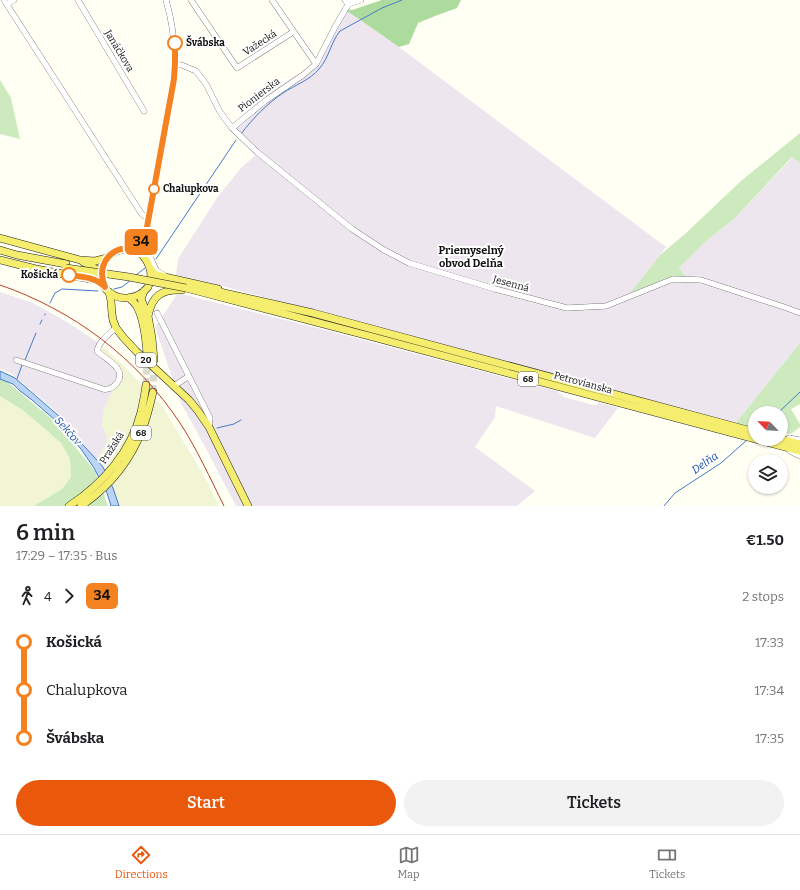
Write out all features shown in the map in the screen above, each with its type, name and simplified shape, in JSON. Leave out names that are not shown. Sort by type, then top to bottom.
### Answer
[{"type":"main road","points":[[0,238],[80,260],[95,261],[107,258]]},
{"type":"main road","points":[[0,250],[66,266]]},
{"type":"main road","points":[[101,275],[102,267],[107,258],[118,250],[134,250],[147,259],[150,268],[150,279],[142,299],[148,316],[154,360]]},
{"type":"main road","points":[[0,255],[15,259],[156,278],[185,288],[312,317]]},
{"type":"main road","points":[[0,260],[36,269],[96,280],[107,290],[120,297],[127,298],[136,304],[141,318],[147,354]]},
{"type":"main road","points":[[80,260],[98,270],[107,290]]},
{"type":"main road","name":"68","points":[[150,268],[156,275],[279,303],[312,317]]},
{"type":"main road","points":[[112,310],[119,301],[134,297],[145,290],[158,286],[185,288]]},
{"type":"main road","points":[[148,316],[154,299],[159,294],[168,290],[185,288]]},
{"type":"main road","name":"20","points":[[107,290],[111,301],[113,320],[116,328],[127,342],[189,400],[197,410],[209,428],[248,506]]},
{"type":"main road","name":"Petrovianska","points":[[312,317],[748,430]]},
{"type":"main road","name":"Petrovianska","points":[[312,317],[748,438]]},
{"type":"main road","name":"Pražská","points":[[118,466],[141,413],[146,385]]},
{"type":"main road","name":"Pražská","points":[[81,506],[100,482],[118,466],[135,445],[148,414],[152,392]]},
{"type":"main road","name":"Petrovianska","points":[[788,442],[800,444]]},
{"type":"main road","name":"Petrovianska","points":[[788,444],[800,451]]},
{"type":"main road","name":"Pražská","points":[[69,506],[91,494]]},
{"type":"street","points":[[14,0],[6,2],[141,214],[149,217]]},
{"type":"street","name":"Janáčkova","points":[[78,0],[144,111]]},
{"type":"street","points":[[147,259],[145,252],[145,238],[174,79],[174,36],[166,0]]},
{"type":"street","name":"Važecká","points":[[190,0],[237,68],[293,32]]},
{"type":"street","name":"Važecká","points":[[272,0],[316,64]]},
{"type":"street","name":"Pionierska","points":[[232,128],[265,101],[303,75],[316,64],[348,1],[361,0]]},
{"type":"street","points":[[175,63],[196,71],[206,84],[220,112],[232,128]]},
{"type":"street","name":"Jesenná","points":[[232,128],[239,136],[275,167],[352,229],[396,257],[413,264],[495,289],[567,308],[606,306],[673,279],[701,280],[787,308],[800,314]]},
{"type":"street","points":[[129,249],[138,245],[145,238]]},
{"type":"street","points":[[145,238],[148,254],[155,268],[159,272],[170,277]]},
{"type":"street","points":[[157,313],[210,418],[209,428]]},
{"type":"street","points":[[21,362],[103,389],[110,389],[119,381],[119,371],[114,364],[97,351],[103,340],[116,328]]},
{"type":"street","points":[[174,386],[189,376]]},
{"type":"street","name":"Petrovianska","points":[[788,440],[800,440]]},
{"type":"street","name":"Petrovianska","points":[[788,446],[800,456]]},
{"type":"shaded area","points":[[345,10],[399,47],[666,247],[631,292],[670,279],[688,279],[679,268],[705,242],[734,219],[793,157],[800,163],[800,343],[735,424],[215,284],[176,275],[178,259],[219,195],[242,167],[257,154],[232,129],[243,115],[274,90],[293,77],[315,65]]},
{"type":"shaded area","points":[[0,292],[33,303],[67,322],[99,343],[119,369],[102,425],[107,436],[106,445],[96,459],[59,414],[11,373],[0,369]]},
{"type":"shaded area","points":[[178,293],[557,391],[564,397],[593,405],[597,405],[598,402],[618,408],[595,438],[496,406],[495,417],[475,447],[535,491],[517,506],[236,506],[180,401],[155,327]]},
{"type":"green space","points":[[382,0],[461,0],[457,8],[418,23],[409,44],[399,47],[345,10],[352,10]]},
{"type":"green space","points":[[0,80],[11,98],[20,139],[0,134]]},
{"type":"green space","points":[[800,133],[800,163],[792,157],[734,219],[705,242],[679,268],[688,279],[670,279],[630,293],[660,255],[685,234],[741,181]]},
{"type":"green space","points":[[99,343],[124,366],[162,406],[203,474],[219,506],[119,506],[113,488],[103,467],[96,459],[106,445],[107,436],[102,425],[104,409],[113,389],[119,369],[96,350]]},
{"type":"green space","points":[[800,343],[800,404],[791,409],[800,424],[800,427],[791,434],[788,434],[788,406],[749,406]]},
{"type":"green space","points":[[0,379],[6,381],[53,420],[95,471],[108,506],[34,506],[62,489],[71,477],[70,459],[61,443],[24,411],[0,396]]},
{"type":"green space","points":[[0,396],[24,411],[61,443],[70,459],[71,477],[62,489],[34,506],[0,506]]},
{"type":"green space","points":[[748,408],[748,427],[735,424]]},
{"type":"water","name":"Sekčov","points":[[0,371],[15,378],[59,416],[103,467],[113,488],[119,506],[111,506],[107,493],[94,468],[81,449],[55,420],[32,400],[13,384],[0,379]]},
{"type":"waterway","points":[[241,134],[255,117],[271,102],[315,73],[325,60],[340,31],[382,8],[402,0]]},
{"type":"waterway","points":[[156,259],[236,140]]},
{"type":"waterway","points":[[136,275],[145,268]]},
{"type":"waterway","points":[[114,289],[122,287],[131,280]]},
{"type":"waterway","points":[[50,303],[55,293],[62,289],[98,291]]},
{"type":"waterway","points":[[40,324],[42,320]]},
{"type":"waterway","points":[[25,360],[36,333]]},
{"type":"waterway","points":[[17,379],[22,365]]},
{"type":"waterway","name":"Delňa","points":[[785,406],[800,392]]},
{"type":"waterway","points":[[217,428],[234,424],[241,420]]},
{"type":"waterway","name":"Delňa","points":[[664,506],[675,493],[721,463],[747,440]]},
{"type":"tunnel","points":[[146,385],[147,358]]},
{"type":"tunnel","points":[[153,392],[154,364]]},
{"type":"railway","points":[[0,285],[27,295],[53,308],[101,339],[123,357],[163,399],[180,423],[224,506]]},
{"type":"bus line","name":"34","points":[[69,275],[96,280],[105,287],[101,275],[102,267],[107,258],[118,250],[129,249],[138,245],[145,238],[174,79],[175,43]]},
{"type":"place","name":"Švábska","points":[[175,43]]},
{"type":"place","name":"Chalupkova","points":[[154,189]]},
{"type":"place","name":"Košická","points":[[69,275]]},
{"type":"district","name":"Priemyselný obvod Delňa","points":[[471,256]]}]
